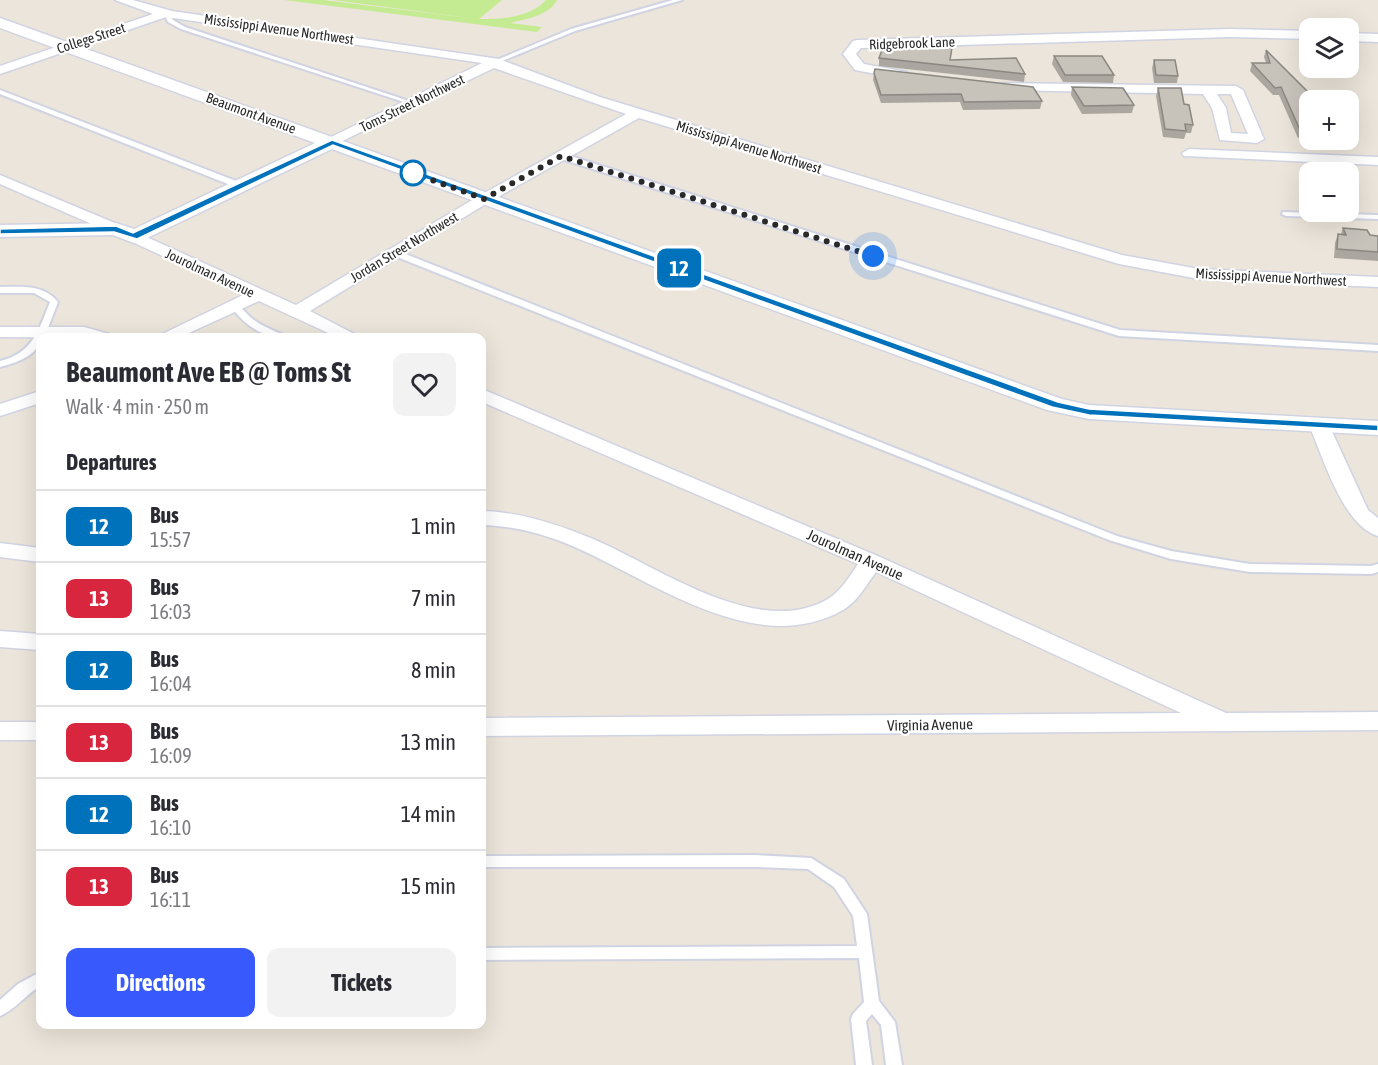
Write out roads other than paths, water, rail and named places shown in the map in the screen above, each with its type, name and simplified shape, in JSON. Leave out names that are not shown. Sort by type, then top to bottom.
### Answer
[{"type":"street","name":"Mississippi Avenue Northwest","points":[[121,0],[167,14],[425,48],[495,62],[560,88],[1119,259],[1199,274],[1378,282]]},
{"type":"street","points":[[167,14],[176,0]]},
{"type":"street","name":"College Street","points":[[0,70],[66,45],[167,14]]},
{"type":"street","name":"Beaumont Avenue","points":[[0,23],[1056,405],[1077,409],[1378,428]]},
{"type":"street","name":"Ridgebrook Lane","points":[[920,77],[869,70],[853,62],[849,54],[857,44],[1230,33],[1299,36]]},
{"type":"street","points":[[1359,37],[1378,38]]},
{"type":"street","name":"Toms Street Northwest","points":[[124,233],[241,186],[495,62]]},
{"type":"street","points":[[991,85],[1207,90]]},
{"type":"street","name":"Jordan Street Northwest","points":[[297,312],[484,199],[637,112]]},
{"type":"street","points":[[1189,153],[1378,161]]},
{"type":"street","name":"Jourolman Avenue","points":[[0,178],[344,333]]},
{"type":"street","points":[[0,231],[124,233]]},
{"type":"street","points":[[173,333],[258,295]]},
{"type":"street","points":[[321,333],[331,327]]},
{"type":"street","points":[[0,332],[87,333]]},
{"type":"street","name":"Jourolman Avenue","points":[[486,397],[872,562],[1224,722]]},
{"type":"street","points":[[0,410],[36,399]]},
{"type":"street","points":[[1319,425],[1359,514],[1378,529]]},
{"type":"street","points":[[486,518],[524,524],[587,544],[701,599],[749,616],[790,618],[817,614],[838,603],[872,562]]},
{"type":"street","points":[[2,554],[36,555]]},
{"type":"street","points":[[0,639],[36,642]]},
{"type":"street","name":"Virginia Avenue","points":[[486,727],[1378,721]]},
{"type":"street","points":[[0,731],[36,731]]},
{"type":"lane","points":[[495,62],[573,30],[679,0]]},
{"type":"lane","points":[[167,14],[170,21],[183,28],[412,103]]},
{"type":"lane","points":[[0,92],[241,186]]},
{"type":"lane","points":[[561,156],[1119,333],[1378,348]]},
{"type":"lane","points":[[1286,214],[1378,218]]},
{"type":"lane","points":[[395,253],[1113,538],[1171,555],[1250,568],[1378,568]]},
{"type":"lane","points":[[0,290],[37,290],[46,294],[54,302],[42,331]]},
{"type":"lane","points":[[234,306],[244,319],[272,333]]},
{"type":"lane","points":[[0,364],[24,357],[36,346]]},
{"type":"lane","points":[[486,862],[755,861],[811,864],[839,882],[860,914],[872,1004],[888,1022],[894,1065]]},
{"type":"lane","points":[[486,954],[865,952]]},
{"type":"lane","points":[[0,1009],[23,989],[36,981]]},
{"type":"lane","points":[[864,1065],[858,1019],[872,1004]]}]
